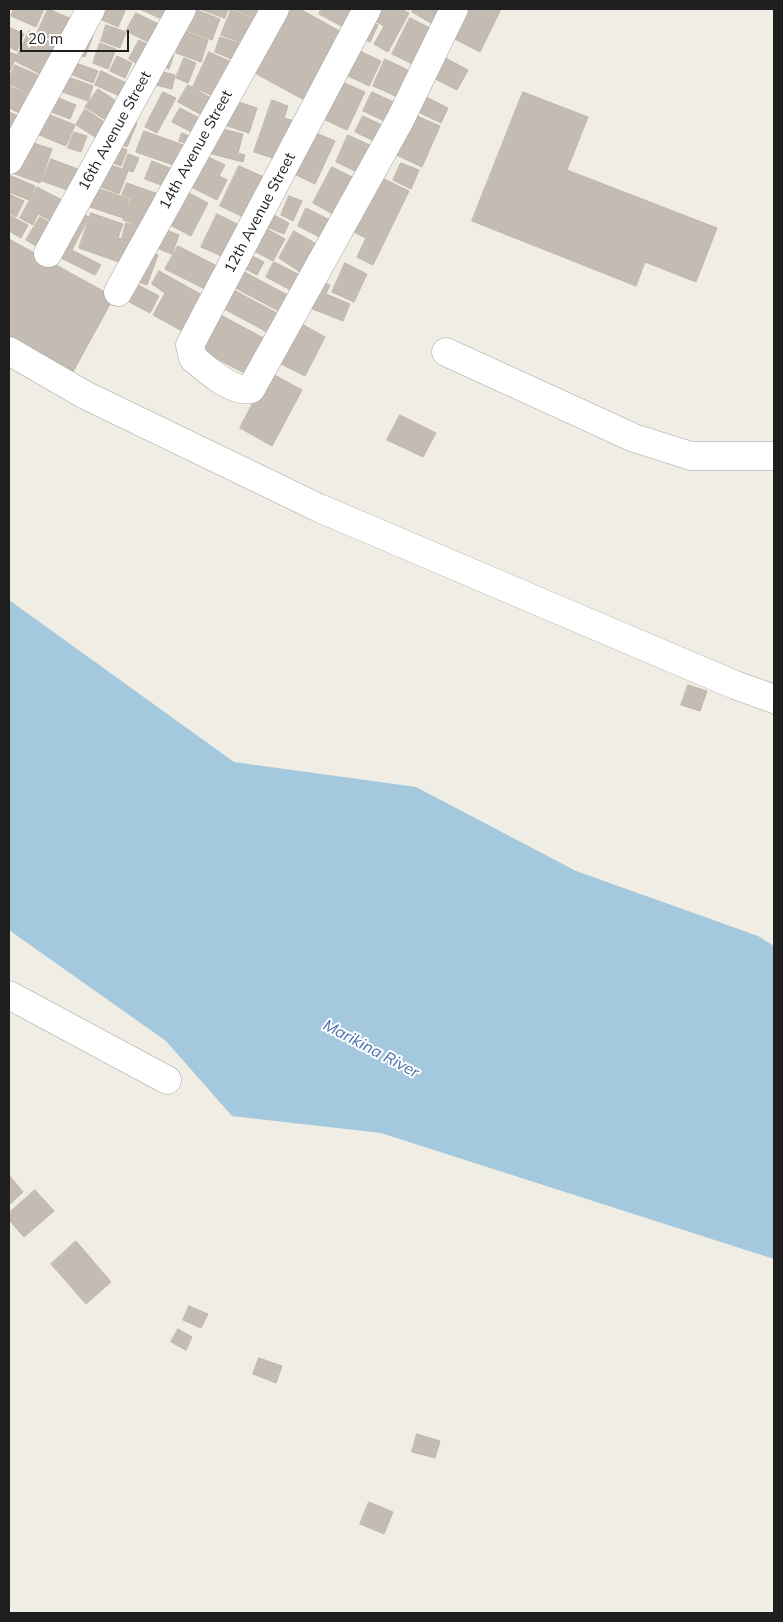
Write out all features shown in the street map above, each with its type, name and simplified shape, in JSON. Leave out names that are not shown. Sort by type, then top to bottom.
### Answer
[{"type":"street","points":[[9,160],[91,9]]},
{"type":"street","name":"16th Avenue Street","points":[[48,253],[182,9]]},
{"type":"street","name":"14th Avenue Street","points":[[118,292],[275,9]]},
{"type":"street","name":"12th Avenue Street","points":[[367,9],[190,345],[193,358],[232,387],[244,390],[251,389],[400,120],[454,9]]},
{"type":"street","points":[[9,350],[86,395],[319,508],[735,685],[774,699]]},
{"type":"street","points":[[446,352],[634,438],[691,456],[774,456]]},
{"type":"street","points":[[9,995],[167,1080]]},
{"type":"water","name":"Marikina River","points":[[9,600],[234,762],[416,787],[576,871],[758,936],[774,946],[774,1259],[381,1133],[232,1116],[166,1041],[9,930]]},
{"type":"building","points":[[14,9],[44,9],[36,27],[11,16]]},
{"type":"building","points":[[48,9],[77,21],[66,46],[37,33]]},
{"type":"building","points":[[94,9],[121,9],[125,11],[118,27],[100,19]]},
{"type":"building","points":[[140,9],[176,9],[169,22]]},
{"type":"building","points":[[194,9],[220,19],[212,40],[180,28]]},
{"type":"building","points":[[200,9],[228,9],[225,18]]},
{"type":"building","points":[[235,9],[270,9],[265,22]]},
{"type":"building","points":[[282,9],[300,9],[345,34],[308,102],[249,70]]},
{"type":"building","points":[[322,9],[359,9],[347,29],[319,14]]},
{"type":"building","points":[[373,9],[401,9],[409,13],[388,52],[374,44],[384,26],[369,18]]},
{"type":"building","points":[[414,9],[440,9],[436,26],[412,12]]},
{"type":"building","points":[[465,9],[501,9],[480,52],[451,37]]},
{"type":"building","points":[[231,10],[262,22],[253,47],[221,35]]},
{"type":"building","points":[[136,13],[165,27],[156,46],[126,31]]},
{"type":"building","points":[[410,18],[434,30],[416,66],[392,54]]},
{"type":"building","points":[[369,21],[378,25],[370,42],[361,37]]},
{"type":"building","points":[[106,25],[126,32],[120,48],[101,41]]},
{"type":"building","points":[[9,27],[24,34],[17,51],[9,47]]},
{"type":"building","points":[[29,31],[62,48],[48,78],[15,61]]},
{"type":"building","points":[[82,31],[93,36],[85,57],[73,52]]},
{"type":"building","points":[[184,31],[208,40],[201,62],[176,53]]},
{"type":"building","points":[[220,37],[242,44],[236,61],[215,52]]},
{"type":"building","points":[[139,40],[153,47],[143,67],[129,59]]},
{"type":"building","points":[[100,43],[116,49],[108,69],[93,63]]},
{"type":"building","points":[[351,47],[381,61],[369,86],[340,72]]},
{"type":"building","points":[[163,49],[174,54],[169,69],[157,64]]},
{"type":"building","points":[[9,52],[17,55],[10,71],[9,71]]},
{"type":"building","points":[[209,52],[238,65],[222,100],[193,87]]},
{"type":"building","points":[[438,54],[468,70],[457,90],[427,75]]},
{"type":"building","points":[[117,56],[132,63],[125,78],[110,71]]},
{"type":"building","points":[[184,58],[196,63],[188,83],[176,78]]},
{"type":"building","points":[[385,59],[412,72],[400,98],[373,86]]},
{"type":"building","points":[[76,63],[98,71],[93,83],[62,71]]},
{"type":"building","points":[[15,65],[47,79],[39,98],[9,84],[9,78]]},
{"type":"building","points":[[155,70],[175,75],[172,89],[151,84]]},
{"type":"building","points":[[101,71],[135,87],[129,100],[95,85]]},
{"type":"building","points":[[68,77],[93,86],[88,101],[62,92]]},
{"type":"building","points":[[338,80],[365,92],[347,130],[321,118]]},
{"type":"building","points":[[188,85],[218,102],[209,119],[178,102]]},
{"type":"building","points":[[9,86],[39,99],[30,118],[9,108]]},
{"type":"building","points":[[98,89],[124,106],[112,124],[85,107]]},
{"type":"building","points":[[163,92],[176,98],[157,133],[145,127]]},
{"type":"building","points":[[372,92],[402,106],[393,125],[363,111]]},
{"type":"building","points":[[523,92],[588,117],[567,170],[717,228],[696,282],[645,262],[636,286],[472,221]]},
{"type":"building","points":[[47,93],[76,105],[70,119],[41,108]]},
{"type":"building","points":[[418,93],[448,108],[441,123],[410,108]]},
{"type":"building","points":[[229,99],[257,108],[249,133],[221,124]]},
{"type":"building","points":[[272,100],[288,106],[284,118],[298,122],[284,162],[254,152]]},
{"type":"building","points":[[180,108],[207,122],[199,136],[172,122]]},
{"type":"building","points":[[85,109],[109,125],[100,140],[76,125]]},
{"type":"building","points":[[41,111],[75,125],[66,146],[32,132]]},
{"type":"building","points":[[9,112],[24,118],[9,132]]},
{"type":"building","points":[[408,112],[440,126],[422,167],[390,152]]},
{"type":"building","points":[[363,116],[388,128],[380,144],[355,132]]},
{"type":"building","points":[[123,118],[137,123],[127,147],[113,141]]},
{"type":"building","points":[[214,127],[243,134],[238,153],[245,155],[243,162],[208,153]]},
{"type":"building","points":[[309,130],[335,141],[315,184],[290,172]]},
{"type":"building","points":[[144,131],[189,147],[182,168],[136,152]]},
{"type":"building","points":[[74,132],[87,136],[81,152],[68,148]]},
{"type":"building","points":[[182,133],[194,138],[191,145],[179,141]]},
{"type":"building","points":[[348,135],[378,149],[366,176],[336,162]]},
{"type":"building","points":[[24,140],[52,149],[40,183],[12,173]]},
{"type":"building","points":[[111,143],[127,150],[121,166],[105,160]]},
{"type":"building","points":[[200,153],[225,165],[219,176],[227,180],[217,200],[185,184]]},
{"type":"building","points":[[128,154],[139,158],[133,172],[123,169]]},
{"type":"building","points":[[51,159],[86,172],[78,194],[42,181]]},
{"type":"building","points":[[152,161],[175,170],[169,188],[145,179]]},
{"type":"building","points":[[102,162],[128,171],[119,194],[93,184]]},
{"type":"building","points":[[401,163],[419,170],[411,189],[393,180]]},
{"type":"building","points":[[239,166],[271,180],[252,221],[220,206]]},
{"type":"building","points":[[332,167],[360,181],[340,218],[313,203]]},
{"type":"building","points":[[372,173],[409,191],[373,265],[357,257],[366,238],[346,228]]},
{"type":"building","points":[[9,175],[35,186],[29,200],[9,192]]},
{"type":"building","points":[[127,183],[161,195],[156,207],[122,195]]},
{"type":"building","points":[[37,187],[64,201],[53,222],[38,214],[33,225],[20,218]]},
{"type":"building","points":[[97,188],[129,199],[123,218],[90,207]]},
{"type":"building","points":[[183,190],[208,203],[191,236],[166,223]]},
{"type":"building","points":[[9,194],[24,201],[16,217],[9,213]]},
{"type":"building","points":[[289,196],[302,201],[293,221],[281,215]]},
{"type":"building","points":[[131,199],[158,209],[150,230],[123,220]]},
{"type":"building","points":[[306,208],[338,224],[329,242],[298,226]]},
{"type":"building","points":[[77,211],[89,217],[72,250],[101,265],[95,275],[55,255]]},
{"type":"building","points":[[268,212],[289,223],[284,234],[262,225]]},
{"type":"building","points":[[91,213],[123,224],[118,238],[137,245],[130,266],[79,248]]},
{"type":"building","points":[[217,214],[241,226],[235,262],[201,247]]},
{"type":"building","points":[[9,215],[28,225],[21,238],[9,231]]},
{"type":"building","points":[[40,217],[54,225],[41,249],[26,240]]},
{"type":"building","points":[[126,223],[146,229],[142,244],[122,239]]},
{"type":"building","points":[[262,226],[285,239],[273,261],[250,249]]},
{"type":"building","points":[[161,228],[179,235],[172,254],[154,247]]},
{"type":"building","points":[[294,231],[320,246],[303,274],[279,258]]},
{"type":"building","points":[[9,239],[114,297],[69,379],[9,345]]},
{"type":"building","points":[[178,246],[219,267],[207,290],[165,269]]},
{"type":"building","points":[[148,251],[158,255],[147,285],[136,281]]},
{"type":"building","points":[[248,254],[264,262],[257,275],[242,267]]},
{"type":"building","points":[[274,262],[304,277],[296,293],[266,277]]},
{"type":"building","points":[[345,263],[367,274],[354,302],[332,292]]},
{"type":"building","points":[[239,269],[295,299],[286,315],[230,285]]},
{"type":"building","points":[[159,271],[204,296],[184,332],[153,315],[165,293],[152,284]]},
{"type":"building","points":[[316,279],[330,285],[326,294],[350,304],[343,321],[305,306]]},
{"type":"building","points":[[131,281],[159,296],[150,313],[122,298]]},
{"type":"building","points":[[230,288],[286,318],[276,337],[219,306]]},
{"type":"building","points":[[217,313],[269,341],[250,376],[198,349]]},
{"type":"building","points":[[300,323],[325,337],[305,376],[279,363]]},
{"type":"building","points":[[269,372],[302,390],[272,446],[240,428]]},
{"type":"building","points":[[400,415],[436,433],[423,457],[387,440]]},
{"type":"building","points":[[688,685],[707,691],[700,711],[681,705]]},
{"type":"building","points":[[9,1175],[23,1192],[9,1205]]},
{"type":"building","points":[[35,1190],[54,1211],[24,1237],[9,1220],[9,1213]]},
{"type":"building","points":[[76,1241],[111,1282],[86,1304],[51,1264]]},
{"type":"building","points":[[189,1306],[208,1314],[201,1328],[183,1320]]},
{"type":"building","points":[[178,1329],[192,1337],[186,1350],[171,1342]]},
{"type":"building","points":[[259,1358],[282,1366],[276,1383],[253,1374]]},
{"type":"building","points":[[417,1434],[440,1441],[435,1458],[412,1452]]},
{"type":"building","points":[[369,1502],[393,1512],[384,1534],[360,1524]]}]
